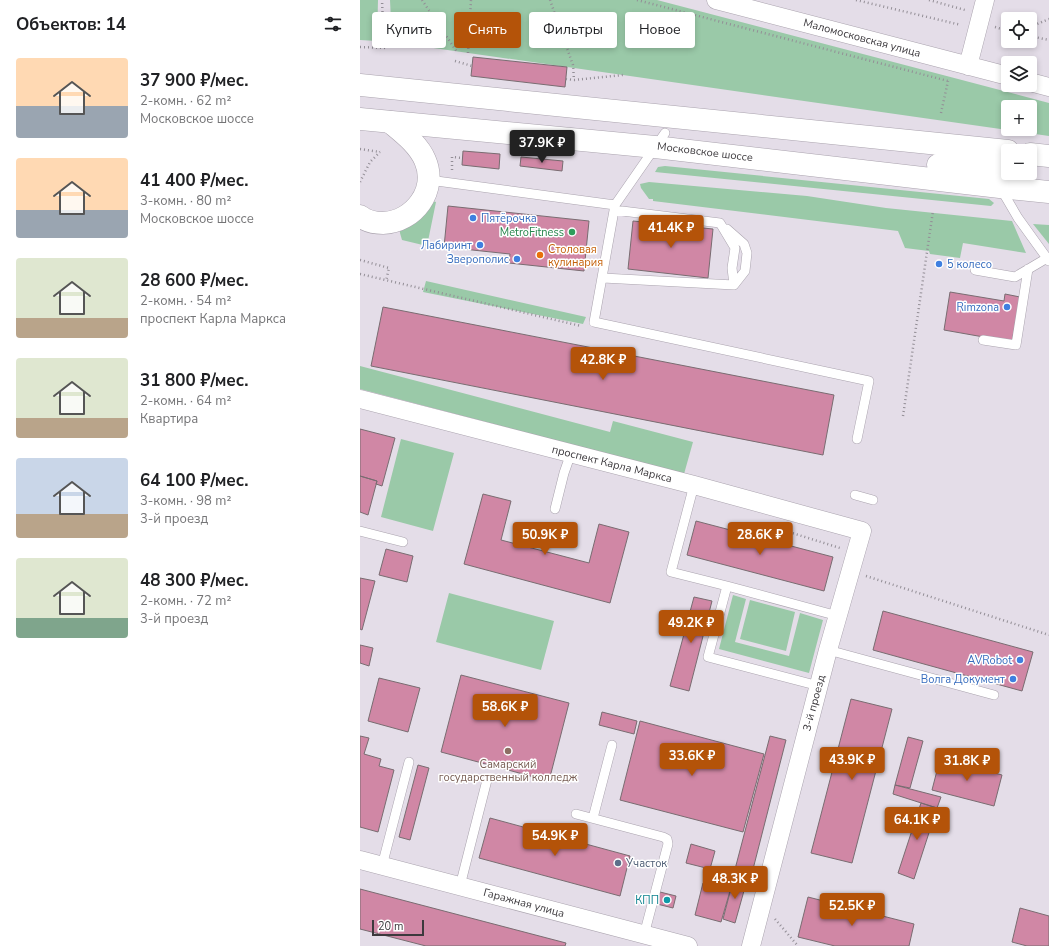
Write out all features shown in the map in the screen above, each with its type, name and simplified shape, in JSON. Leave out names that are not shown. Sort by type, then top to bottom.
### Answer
[{"type":"main road","points":[[360,85],[1001,150]]},
{"type":"main road","points":[[360,216],[363,219],[378,223],[393,223],[408,216],[422,200],[427,190],[429,180],[426,161],[409,138],[390,122],[364,110]]},
{"type":"main road","name":"Московское шоссе","points":[[364,110],[1001,176]]},
{"type":"main road","name":"Московское шоссе","points":[[390,122],[660,140]]},
{"type":"main road","points":[[1037,155],[1049,156]]},
{"type":"main road","name":"Московское шоссе","points":[[1037,177],[1049,177]]},
{"type":"main road","name":"Московское шоссе","points":[[1014,180],[1049,192]]},
{"type":"street","name":"Маломосковская улица","points":[[716,0],[1001,74]]},
{"type":"street","points":[[968,66],[985,0]]},
{"type":"street","points":[[1037,84],[1049,87]]},
{"type":"street","name":"проспект Карла Маркса","points":[[360,399],[694,485],[862,531]]},
{"type":"street","name":"3-й проезд","points":[[750,946],[828,650],[862,531]]},
{"type":"street","name":"Гаражная улица","points":[[360,860],[688,946]]},
{"type":"lane","points":[[660,140],[615,208],[594,322],[869,381],[857,439]]},
{"type":"lane","points":[[429,180],[720,223],[744,244],[747,253],[745,271],[734,285]]},
{"type":"lane","points":[[975,270],[1015,277],[1048,260],[1018,218],[1004,180]]},
{"type":"lane","points":[[720,223],[735,248],[732,268],[734,285]]},
{"type":"lane","points":[[983,340],[1016,345],[1028,269]]},
{"type":"lane","points":[[603,278],[734,285]]},
{"type":"lane","points":[[555,509],[564,473],[571,453]]},
{"type":"lane","points":[[694,485],[671,572],[838,616]]},
{"type":"lane","points":[[855,495],[873,500]]},
{"type":"lane","points":[[360,531],[403,542]]},
{"type":"lane","points":[[726,586],[708,657],[819,686]]},
{"type":"lane","points":[[828,650],[994,695]]},
{"type":"lane","points":[[593,818],[612,745]]},
{"type":"lane","points":[[382,866],[409,762]]},
{"type":"lane","points":[[460,886],[487,780]]},
{"type":"lane","points":[[576,814],[667,839],[668,844],[644,935]]},
{"type":"path","points":[[360,46],[384,48],[382,0]]},
{"type":"path","points":[[422,0],[457,52]]},
{"type":"path","points":[[468,53],[471,0]]},
{"type":"path","points":[[550,0],[573,65],[574,80]]},
{"type":"path","points":[[637,0],[948,81]]},
{"type":"path","points":[[856,0],[961,25],[966,23]]},
{"type":"path","points":[[929,0],[965,10]]},
{"type":"path","points":[[1037,24],[1049,19]]},
{"type":"path","points":[[1037,37],[1049,40]]},
{"type":"path","points":[[455,61],[472,66]]},
{"type":"path","points":[[566,79],[574,80],[623,75]]},
{"type":"path","points":[[360,149],[380,152],[370,162],[360,182]]},
{"type":"path","points":[[452,170],[452,157],[463,158]]},
{"type":"path","points":[[903,416],[933,211]]},
{"type":"path","points":[[360,260],[389,268],[386,281]]},
{"type":"path","points":[[850,571],[1049,635]]},
{"type":"green space","points":[[360,0],[378,0],[378,12],[372,12],[372,41],[360,40]]},
{"type":"green space","points":[[390,0],[657,0],[1001,90],[1001,92],[1007,92],[1049,103],[1049,136],[1037,134],[1037,100],[1001,100],[1001,129],[434,48],[446,48],[446,12],[391,12]]},
{"type":"green space","points":[[665,166],[989,199],[994,203],[991,206],[655,172],[658,167]]},
{"type":"green space","points":[[649,182],[807,196],[886,208],[1012,221],[1026,253],[963,243],[960,258],[930,254],[929,251],[905,248],[898,231],[653,201],[653,199],[649,199],[641,188],[640,184]]},
{"type":"green space","points":[[432,201],[436,202],[427,246],[402,240],[400,227]]},
{"type":"green space","points":[[1033,224],[1049,225],[1049,244]]},
{"type":"green space","points":[[426,281],[586,317],[583,324],[423,292]]},
{"type":"green space","points":[[360,366],[610,432],[613,421],[693,442],[684,474],[360,389]]},
{"type":"green space","points":[[401,439],[454,453],[433,531],[381,517]]},
{"type":"green space","points":[[449,593],[554,621],[541,670],[436,642]]},
{"type":"green space","points":[[733,595],[746,599],[735,642],[789,656],[800,613],[823,620],[809,673],[719,649]]},
{"type":"green space","points":[[750,600],[795,612],[786,651],[740,639]]},
{"type":"building","points":[[473,57],[567,67],[565,87],[471,76]]},
{"type":"building","points":[[463,151],[500,154],[499,169],[462,165]]},
{"type":"building","points":[[521,157],[563,161],[562,171],[520,166]]},
{"type":"building","points":[[448,206],[589,221],[584,271],[509,263],[510,254],[444,247]]},
{"type":"building","points":[[633,221],[713,229],[708,278],[628,269]]},
{"type":"building","points":[[950,292],[1004,301],[1005,294],[1020,297],[1012,342],[944,330]]},
{"type":"building","points":[[383,307],[834,395],[823,455],[371,366]]},
{"type":"building","points":[[360,429],[395,438],[382,486],[376,484],[377,481],[360,476]]},
{"type":"building","points":[[360,476],[377,481],[368,515],[360,512]]},
{"type":"building","points":[[483,494],[511,501],[501,540],[589,563],[599,524],[629,532],[610,603],[464,564]]},
{"type":"building","points":[[696,521],[833,557],[824,591],[687,555]]},
{"type":"building","points":[[386,549],[413,556],[407,582],[379,575]]},
{"type":"building","points":[[360,578],[375,581],[362,630],[360,629]]},
{"type":"building","points":[[694,597],[712,601],[689,691],[670,686]]},
{"type":"building","points":[[883,611],[1033,652],[1022,691],[873,650]]},
{"type":"building","points":[[360,645],[373,648],[369,666],[360,663]]},
{"type":"building","points":[[461,675],[569,703],[549,781],[441,752]]},
{"type":"building","points":[[379,678],[420,688],[408,732],[368,721]]},
{"type":"building","points":[[851,699],[892,709],[852,863],[811,853]]},
{"type":"building","points":[[602,712],[637,721],[634,734],[599,725]]},
{"type":"building","points":[[640,721],[764,754],[743,832],[620,800]]},
{"type":"building","points":[[360,736],[369,738],[364,754],[381,759],[379,766],[394,770],[378,832],[360,827]]},
{"type":"building","points":[[770,736],[786,740],[751,877],[734,873]]},
{"type":"building","points":[[908,737],[923,741],[910,788],[895,785]]},
{"type":"building","points":[[940,759],[1002,775],[994,806],[932,790]]},
{"type":"building","points":[[418,765],[429,768],[410,840],[399,837]]},
{"type":"building","points":[[895,785],[941,797],[937,808],[893,794]]},
{"type":"building","points":[[921,803],[937,808],[914,879],[898,873]]},
{"type":"building","points":[[490,818],[630,856],[620,896],[479,858]]},
{"type":"building","points":[[691,844],[715,851],[710,869],[686,863]]},
{"type":"building","points":[[734,877],[747,880],[735,923],[723,919]]},
{"type":"building","points":[[703,883],[730,891],[721,922],[695,915]]},
{"type":"building","points":[[360,889],[566,943],[565,946],[426,946],[360,929]]},
{"type":"building","name":"КПП","points":[[660,892],[676,896],[673,908],[657,904]]},
{"type":"building","points":[[808,897],[914,924],[909,946],[835,946],[798,937]]},
{"type":"building","points":[[1020,908],[1049,916],[1049,946],[1027,946],[1012,942]]},
{"type":"place","name":"Пятёрочка","points":[[473,218]]},
{"type":"place","name":"MetroFitness","points":[[572,232]]},
{"type":"place","name":"Лабиринт","points":[[480,245]]},
{"type":"place","name":"Столовая кулинария","points":[[540,255]]},
{"type":"place","name":"Зверополис","points":[[517,259]]},
{"type":"place","name":"5 колесо","points":[[939,264]]},
{"type":"place","name":"Rimzona","points":[[1007,307]]},
{"type":"place","name":"AVRobot","points":[[1020,660]]},
{"type":"place","name":"Волга Документ","points":[[1013,679]]},
{"type":"place","name":"Самарский государственный колледж","points":[[508,751]]},
{"type":"place","name":"Участок","points":[[618,863]]},
{"type":"place","name":"КПП","points":[[667,900]]}]
